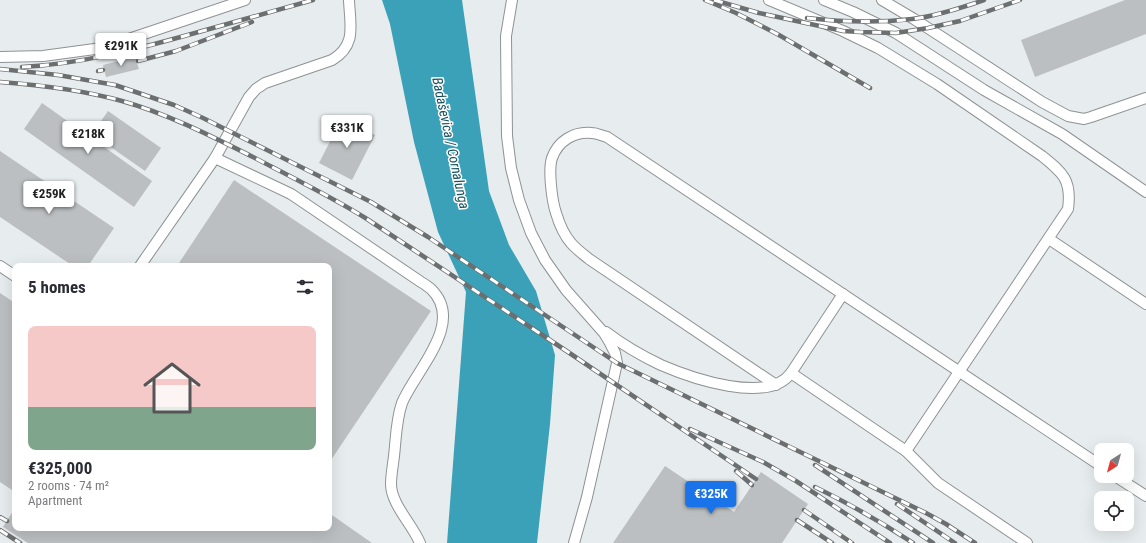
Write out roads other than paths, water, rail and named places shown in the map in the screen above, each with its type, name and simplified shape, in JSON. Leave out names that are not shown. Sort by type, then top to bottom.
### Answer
[{"type":"lane","points":[[0,57],[43,56],[102,48],[245,0]]},
{"type":"lane","points":[[142,263],[215,158],[249,97],[256,89],[265,83],[332,60],[344,50],[349,42],[350,34],[349,0]]},
{"type":"lane","points":[[513,0],[506,36],[507,136],[511,168],[519,200],[531,232],[545,260],[566,290],[597,324],[610,342],[615,353],[617,363],[587,497],[574,543]]},
{"type":"lane","points":[[769,0],[844,30],[878,48],[937,84],[1042,156],[1056,167],[1064,176],[1069,186],[1070,198],[1068,209],[906,451]]},
{"type":"lane","points":[[824,0],[896,33],[984,90],[1062,134],[1146,192]]},
{"type":"lane","points":[[882,0],[1042,102],[1068,116],[1084,118],[1091,117],[1146,98]]},
{"type":"lane","points":[[776,385],[589,259],[570,242],[556,213],[552,198],[550,170],[551,159],[556,149],[564,140],[573,135],[584,132],[607,137],[1094,461]]},
{"type":"lane","points":[[215,158],[291,194],[421,282],[432,290],[440,301],[443,326],[440,337],[410,388],[402,404],[398,417],[391,485],[394,497],[420,543]]},
{"type":"lane","points":[[1049,239],[1146,304]]},
{"type":"lane","points":[[0,266],[12,274]]},
{"type":"lane","points":[[597,324],[616,339],[662,365],[715,383],[760,388],[776,385],[783,381],[791,373],[843,294]]},
{"type":"lane","points":[[791,373],[906,451],[938,483],[1027,543]]},
{"type":"lane","points":[[1126,483],[1146,496]]},
{"type":"water","name":"Badaševica / Cornalunga","points":[[382,0],[462,0],[489,191],[509,245],[536,291],[555,355],[550,424],[537,543],[447,543],[466,292],[438,232],[414,142],[390,24]]},
{"type":"railway","points":[[22,67],[66,63],[131,50],[313,0]]},
{"type":"railway","points":[[705,0],[736,13],[779,35],[870,88]]},
{"type":"railway","points":[[714,0],[759,13],[843,31],[896,33],[960,21],[1020,0]]},
{"type":"railway","points":[[807,18],[860,22],[912,19],[930,16],[984,0]]},
{"type":"railway","points":[[138,61],[176,51],[252,22]]},
{"type":"railway","points":[[0,69],[58,75],[115,85],[174,105],[203,118],[371,202],[428,237],[617,363],[926,513],[975,543]]},
{"type":"railway","points":[[98,71],[103,70]]},
{"type":"railway","points":[[0,82],[46,86],[77,91],[107,97],[156,112],[205,133],[339,202],[565,350],[756,479]]},
{"type":"railway","points":[[690,429],[763,462],[796,481],[890,543]]},
{"type":"railway","points":[[815,465],[933,543]]},
{"type":"railway","points":[[736,471],[752,485]]},
{"type":"railway","points":[[815,487],[841,500],[913,543]]},
{"type":"railway","points":[[897,504],[955,543]]},
{"type":"railway","points":[[804,510],[852,543]]},
{"type":"railway","points":[[0,517],[7,521]]},
{"type":"railway","points":[[797,520],[832,543]]},
{"type":"railway","points":[[0,530],[20,543]]}]
